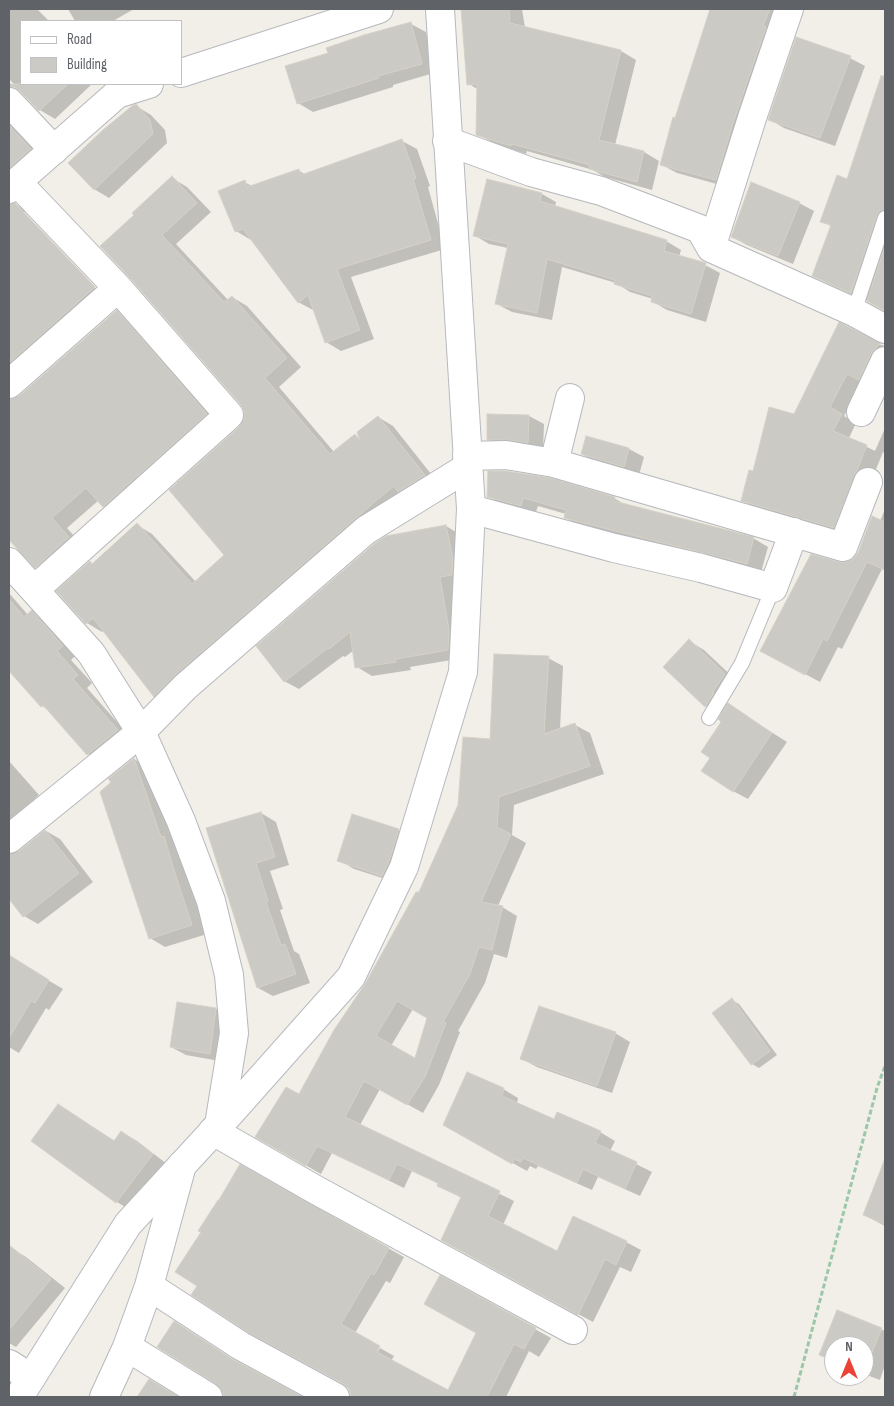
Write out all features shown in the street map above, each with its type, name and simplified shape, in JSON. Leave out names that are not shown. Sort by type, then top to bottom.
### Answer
[{"type":"street","points":[[182,73],[379,9]]},
{"type":"street","points":[[19,1380],[128,1224],[351,977],[404,867],[463,672],[471,509],[440,9]]},
{"type":"street","points":[[711,248],[789,9]]},
{"type":"street","points":[[34,590],[229,414],[118,288],[13,186],[117,94],[146,85]]},
{"type":"street","points":[[9,102],[54,150]]},
{"type":"street","points":[[447,141],[531,172],[601,190],[700,229],[711,248],[854,312],[885,329]]},
{"type":"street","points":[[9,384],[118,288]]},
{"type":"street","points":[[861,412],[885,361]]},
{"type":"street","points":[[554,463],[570,398]]},
{"type":"street","points":[[9,839],[141,732],[185,687],[366,530],[468,461],[506,455],[554,463],[843,547],[868,482]]},
{"type":"street","points":[[471,509],[614,548],[700,568],[773,588],[794,532]]},
{"type":"street","points":[[9,562],[91,653],[141,732],[181,821],[211,901],[229,975],[234,1033],[216,1128]]},
{"type":"street","points":[[216,1128],[325,1195],[573,1330]]},
{"type":"street","points":[[104,1397],[127,1347],[149,1286],[182,1165]]},
{"type":"street","points":[[149,1286],[241,1346],[335,1397]]},
{"type":"street","points":[[127,1347],[208,1397]]},
{"type":"lane","points":[[854,312],[885,218]]},
{"type":"lane","points":[[709,718],[742,662],[773,588]]},
{"type":"path","points":[[794,1397],[877,1088],[885,1066]]},
{"type":"building","points":[[461,9],[509,9],[510,23],[621,50],[599,140],[644,151],[637,182],[589,169],[590,165],[512,144],[511,146],[476,135],[477,84],[467,85]]},
{"type":"building","points":[[710,9],[770,9],[763,26],[766,27],[732,126],[716,180],[660,165],[673,117],[675,118]]},
{"type":"building","points":[[411,22],[422,64],[378,76],[379,78],[297,104],[285,66],[328,53],[326,48]]},
{"type":"building","points":[[796,37],[851,56],[820,138],[768,120]]},
{"type":"building","points":[[881,76],[885,76],[885,209],[877,215],[851,293],[812,276],[831,225],[820,222],[837,175],[847,179]]},
{"type":"building","points":[[9,84],[67,85],[39,111],[20,91],[14,87],[9,87]]},
{"type":"building","points":[[136,104],[150,120],[153,134],[94,190],[68,163],[103,130]]},
{"type":"building","points":[[9,125],[31,149],[9,168]]},
{"type":"building","points":[[402,139],[416,178],[413,179],[431,240],[337,269],[360,330],[325,343],[308,295],[298,303],[243,229],[235,232],[218,191],[245,180],[247,187],[299,169],[301,175]]},
{"type":"building","points":[[172,176],[197,203],[162,235],[224,302],[232,296],[287,358],[265,378],[330,454],[355,434],[360,441],[357,432],[378,416],[425,475],[398,492],[394,486],[378,499],[175,675],[154,697],[93,618],[86,624],[56,591],[90,561],[92,564],[137,523],[192,584],[224,555],[169,490],[239,427],[244,419],[244,411],[241,405],[100,246]]},
{"type":"building","points":[[487,179],[542,193],[540,201],[667,240],[664,251],[706,263],[691,314],[651,302],[652,296],[614,284],[615,280],[547,259],[537,313],[495,304],[508,244],[473,236]]},
{"type":"building","points":[[751,182],[800,202],[778,256],[731,237]]},
{"type":"building","points":[[15,203],[95,287],[9,363],[9,204]]},
{"type":"building","points":[[885,245],[885,311],[867,301]]},
{"type":"building","points":[[117,310],[207,414],[103,507],[86,488],[52,518],[69,537],[35,568],[9,540],[9,399],[19,396]]},
{"type":"building","points":[[839,322],[880,343],[871,354],[859,380],[847,374],[830,407],[842,414],[833,431],[867,445],[834,528],[741,501],[749,470],[753,471],[769,407],[794,414]]},
{"type":"building","points":[[487,414],[529,415],[528,443],[508,440],[487,440]]},
{"type":"building","points":[[586,436],[629,448],[624,467],[581,454]]},
{"type":"building","points":[[488,471],[505,471],[551,478],[615,497],[614,501],[754,537],[747,564],[564,518],[566,510],[523,498],[521,506],[487,497]]},
{"type":"building","points":[[872,516],[885,522],[885,570],[867,562],[827,641],[823,639],[805,675],[760,651],[811,554],[839,562],[847,562],[853,559],[858,553]]},
{"type":"building","points":[[446,525],[453,559],[452,575],[440,577],[449,630],[448,650],[396,659],[396,662],[355,668],[350,632],[284,682],[256,646],[375,543],[386,536]]},
{"type":"building","points":[[9,599],[24,617],[32,610],[63,646],[57,651],[78,675],[73,679],[118,730],[87,755],[43,705],[41,707],[9,671]]},
{"type":"building","points":[[689,639],[725,674],[705,707],[663,667]]},
{"type":"building","points":[[494,654],[549,656],[544,734],[575,723],[590,766],[499,797],[497,827],[511,834],[481,902],[503,906],[492,950],[479,947],[470,974],[443,1022],[446,1023],[425,1077],[407,1105],[364,1081],[345,1117],[500,1191],[488,1216],[557,1251],[573,1216],[627,1241],[616,1265],[605,1259],[578,1315],[441,1240],[461,1197],[437,1186],[438,1183],[397,1164],[389,1180],[317,1146],[306,1166],[255,1137],[286,1087],[299,1094],[334,1030],[365,984],[416,892],[419,892],[458,805],[463,737],[490,739]],"holes":[[[397,1001],[427,1018],[415,1058],[376,1036]]]},
{"type":"building","points":[[728,703],[772,733],[733,792],[701,771],[710,758],[701,752],[721,722],[718,719]]},
{"type":"building","points":[[134,758],[161,837],[164,836],[192,925],[149,939],[100,792],[111,782],[108,779]]},
{"type":"building","points":[[261,812],[275,857],[256,863],[268,901],[266,902],[281,945],[285,944],[296,974],[257,988],[206,828]]},
{"type":"building","points":[[352,814],[399,829],[382,876],[337,861]]},
{"type":"building","points":[[45,830],[79,873],[23,917],[9,899],[9,854],[19,851]]},
{"type":"building","points":[[9,955],[49,980],[35,1003],[31,1001],[9,1038]]},
{"type":"building","points":[[732,998],[770,1051],[751,1065],[712,1013]]},
{"type":"building","points":[[177,1002],[216,1008],[210,1054],[170,1047]]},
{"type":"building","points":[[539,1006],[616,1032],[597,1086],[520,1059]]},
{"type":"building","points":[[467,1072],[504,1088],[502,1096],[554,1119],[557,1112],[601,1131],[595,1143],[637,1162],[625,1189],[583,1169],[577,1183],[523,1158],[521,1162],[514,1159],[512,1164],[443,1125]]},
{"type":"building","points":[[58,1104],[114,1141],[121,1131],[153,1154],[116,1203],[31,1141]]},
{"type":"building","points":[[885,1161],[885,1224],[863,1215]]},
{"type":"building","points":[[240,1164],[389,1248],[374,1275],[371,1273],[341,1324],[380,1346],[377,1352],[448,1390],[476,1333],[424,1304],[440,1275],[536,1328],[524,1349],[514,1344],[487,1397],[351,1397],[349,1389],[342,1383],[249,1333],[191,1295],[197,1286],[175,1272],[201,1232],[198,1231]]},
{"type":"building","points":[[9,1245],[51,1279],[9,1330]]},
{"type":"building","points":[[837,1310],[882,1328],[874,1348],[874,1336],[827,1336]]},
{"type":"building","points":[[174,1321],[234,1360],[303,1397],[224,1397],[221,1389],[216,1384],[157,1347]]},
{"type":"building","points":[[824,1342],[824,1357],[819,1355]]},
{"type":"building","points":[[149,1379],[179,1397],[137,1397]]}]
